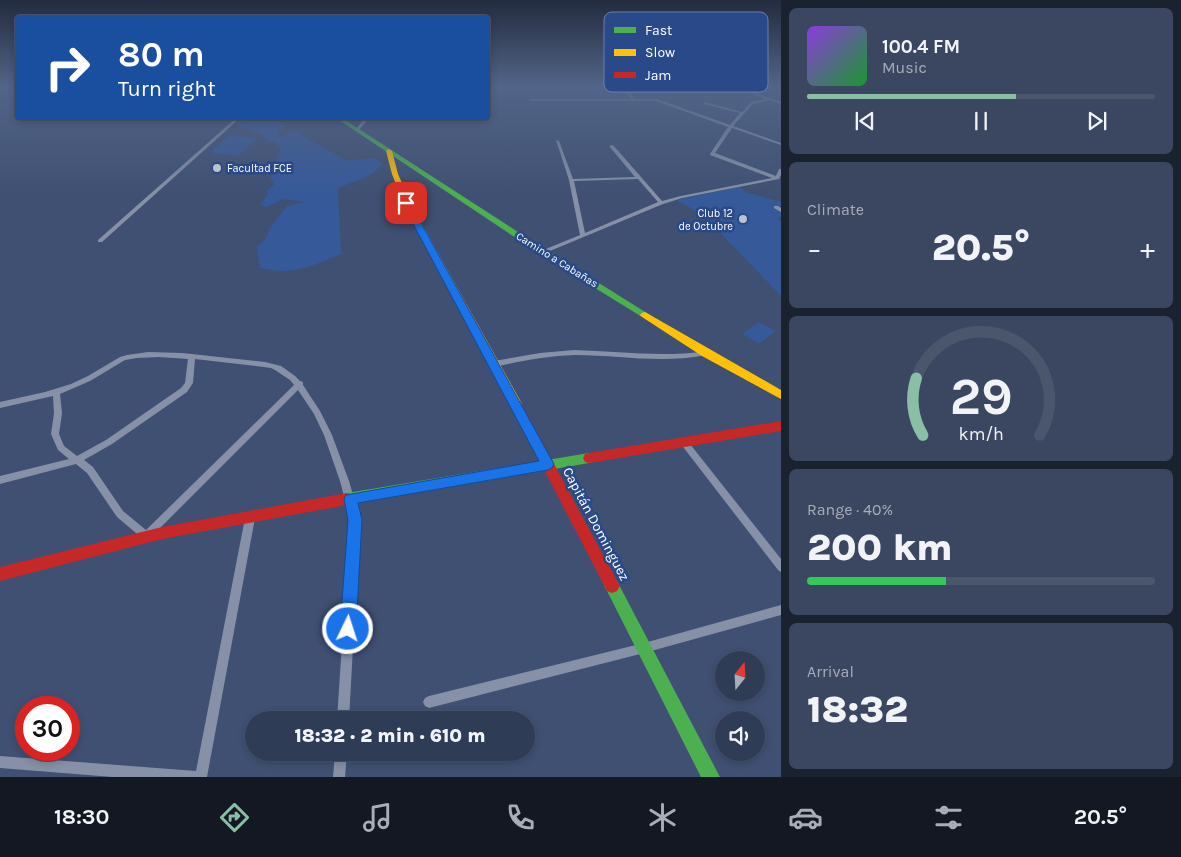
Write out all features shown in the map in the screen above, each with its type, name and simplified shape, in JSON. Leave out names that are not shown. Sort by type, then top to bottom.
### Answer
[{"type":"street","points":[[100,241],[232,123]]},
{"type":"street","name":"Camino a Cabañas","points":[[348,123],[543,252],[706,353],[781,395]]},
{"type":"street","points":[[358,129],[363,123]]},
{"type":"street","points":[[723,123],[781,144]]},
{"type":"street","points":[[734,123],[712,154],[779,179]]},
{"type":"street","points":[[558,141],[570,180],[583,235]]},
{"type":"street","points":[[611,146],[661,203]]},
{"type":"street","name":"Capitán Dominguez","points":[[389,151],[400,189],[412,217],[427,239],[548,464],[711,777]]},
{"type":"street","points":[[779,179],[781,170]]},
{"type":"street","points":[[570,180],[639,178]]},
{"type":"street","points":[[543,252],[682,196],[779,179]]},
{"type":"street","points":[[494,364],[540,354],[585,353],[677,358],[706,353]]},
{"type":"street","points":[[0,405],[68,388],[125,358],[143,355],[276,366],[289,373],[300,384],[320,416],[350,499],[355,520],[344,711]]},
{"type":"street","points":[[0,480],[77,460],[110,442],[184,390],[189,383],[192,358]]},
{"type":"street","points":[[146,536],[300,384]]},
{"type":"street","points":[[56,391],[58,413],[55,434],[60,448],[90,470],[120,514],[146,536]]},
{"type":"street","points":[[0,574],[146,536],[548,464],[781,426]]},
{"type":"street","points":[[683,442],[781,567]]},
{"type":"street","points":[[201,777],[250,518]]},
{"type":"street","points":[[429,702],[644,648],[781,610]]},
{"type":"street","points":[[339,777],[340,761]]},
{"type":"street","points":[[0,762],[195,777]]},
{"type":"shaded area","points":[[238,123],[281,123],[285,125],[277,132],[280,137],[294,131],[347,161],[373,158],[383,164],[368,176],[338,188],[341,254],[291,271],[260,268],[257,247],[266,238],[270,228],[287,206],[305,202],[283,199],[267,207],[260,205],[268,194],[267,190],[275,184],[270,178],[279,168],[278,155],[281,149],[275,142],[265,140],[264,135],[237,125]]},
{"type":"shaded area","points":[[230,135],[257,138],[238,156],[210,153]]},
{"type":"shaded area","name":"Club 12 de Octubre","points":[[740,187],[745,192],[781,202],[781,217],[777,218],[781,221],[781,296],[703,215],[676,200]]},
{"type":"shaded area","points":[[759,322],[776,331],[759,344],[742,334]]},
{"type":"traffic: fast","points":[[347,123],[543,252],[645,315]]},
{"type":"traffic: fast","points":[[347,499],[589,458]]},
{"type":"traffic: fast","points":[[612,586],[711,777]]},
{"type":"traffic: slow","points":[[389,151],[395,174],[409,208],[516,404]]},
{"type":"traffic: slow","points":[[645,315],[706,353],[781,395]]},
{"type":"traffic: jam","points":[[516,404],[612,586]]},
{"type":"traffic: jam","points":[[589,458],[781,426]]},
{"type":"traffic: jam","points":[[0,574],[162,533],[347,499]]},
{"type":"place","name":"Facultad FCE","points":[[217,168]]},
{"type":"place","name":"Club 12 de Octubre","points":[[743,219]]},
{"type":"route","points":[[348,629],[355,520],[350,499],[548,464],[406,203]]}]
